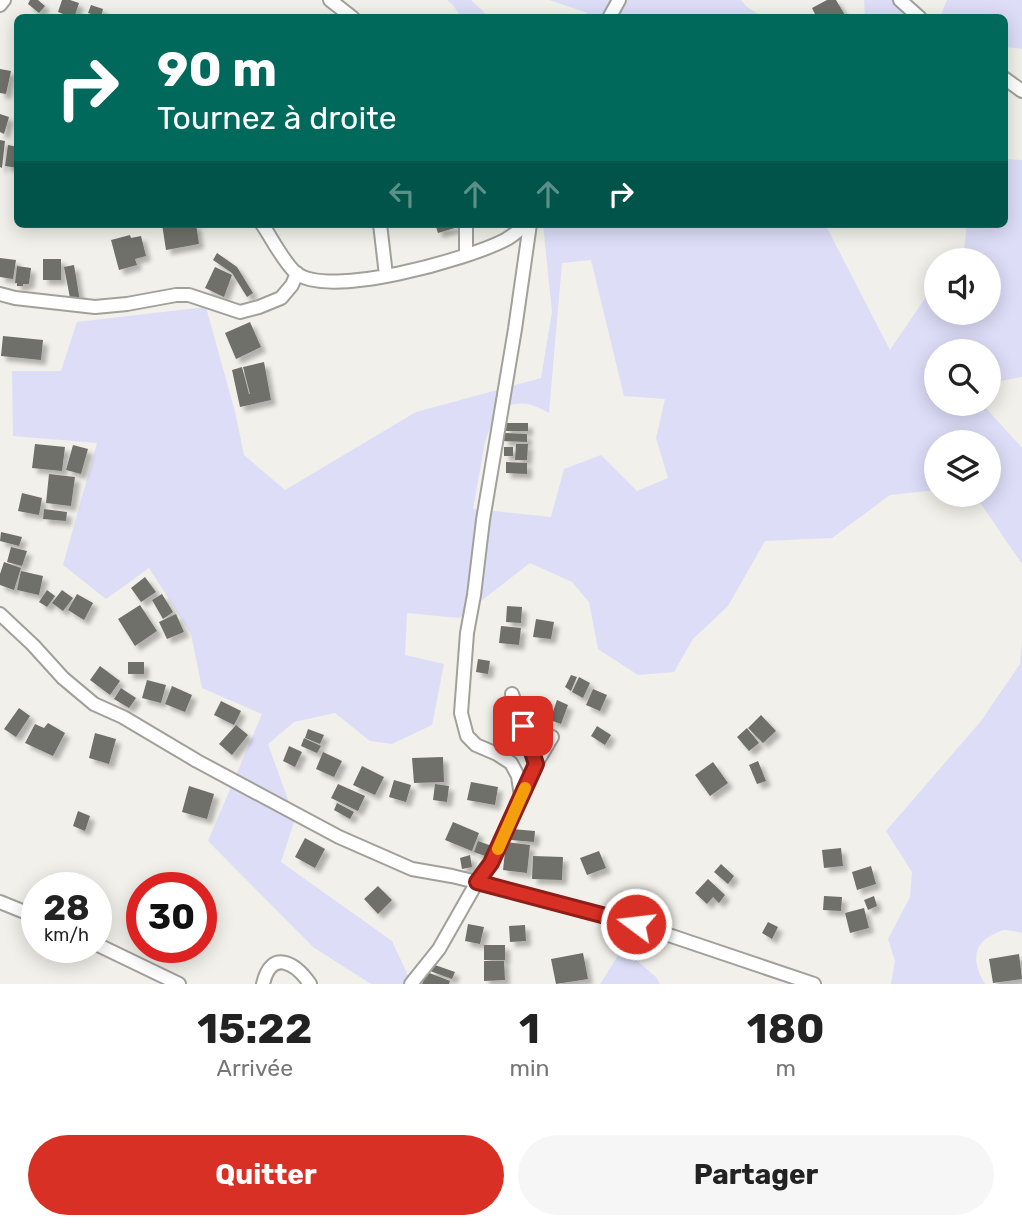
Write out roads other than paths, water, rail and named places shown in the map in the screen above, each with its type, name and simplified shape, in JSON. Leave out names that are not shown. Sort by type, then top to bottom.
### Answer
[{"type":"street","points":[[0,5],[4,0]]},
{"type":"street","points":[[330,0],[349,14]]},
{"type":"street","points":[[900,0],[916,14]]},
{"type":"street","points":[[265,228],[297,273],[319,281],[338,283],[416,270],[486,249],[509,239],[523,228]]},
{"type":"street","points":[[380,228],[386,275]]},
{"type":"street","points":[[466,228],[466,255]]},
{"type":"street","points":[[521,796],[518,776],[511,763],[476,745],[467,736],[461,713],[467,633],[515,329],[528,228]]},
{"type":"street","points":[[0,295],[95,307],[189,295],[240,312],[281,298],[292,285],[297,273]]},
{"type":"street","points":[[0,614],[33,645],[62,678],[94,704],[339,837],[412,869],[477,882],[636,924],[814,984]]},
{"type":"street","points":[[512,694],[536,764]]},
{"type":"street","points":[[411,984],[439,949],[477,882],[491,863],[536,764],[552,737]]},
{"type":"street","points":[[0,902],[21,911]]},
{"type":"street","points":[[112,952],[179,984]]},
{"type":"street","points":[[263,984],[265,974],[271,967],[278,963],[289,963],[302,972],[310,984]]}]
